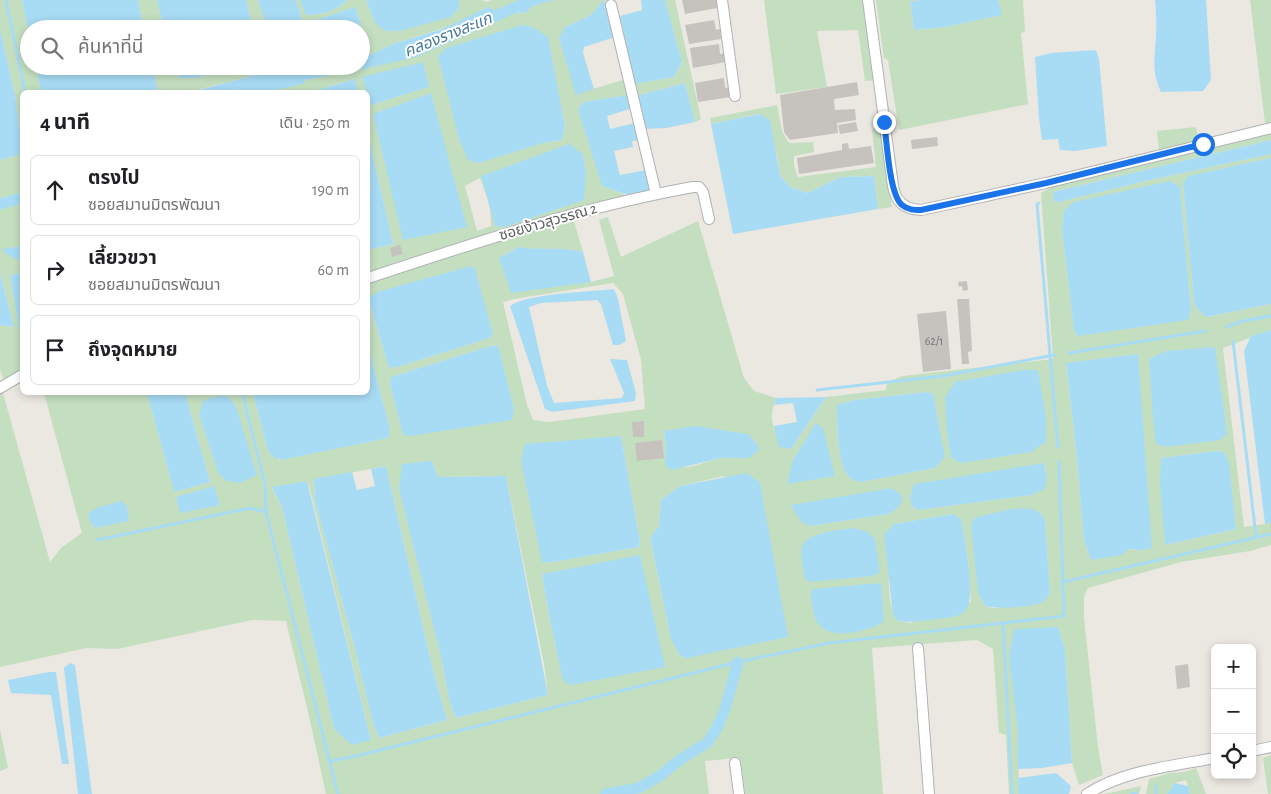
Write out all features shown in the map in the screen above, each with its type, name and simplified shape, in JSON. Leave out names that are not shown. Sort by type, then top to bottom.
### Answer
[{"type":"street","points":[[722,0],[735,96]]},
{"type":"street","points":[[868,0],[892,186],[898,201],[904,207],[911,210],[921,210],[1046,183],[1271,128]]},
{"type":"street","points":[[612,5],[656,194]]},
{"type":"street","name":"ซอยง้าวสุวรรณ 2","points":[[370,277],[467,245],[656,194],[699,187],[703,192],[709,219]]},
{"type":"street","points":[[0,388],[20,376]]},
{"type":"street","points":[[918,648],[929,794]]},
{"type":"street","points":[[1256,750],[1271,747]]},
{"type":"street","points":[[1087,794],[1114,781],[1141,772],[1211,759]]},
{"type":"street","points":[[735,763],[739,794]]},
{"type":"green space","points":[[0,0],[22,0],[26,20],[20,20],[20,75],[38,75],[41,90],[20,90],[20,134],[15,95],[0,29]]},
{"type":"green space","points":[[138,0],[157,0],[162,20],[142,20]]},
{"type":"green space","points":[[246,0],[258,0],[264,20],[251,20]]},
{"type":"green space","points":[[296,0],[300,0],[307,15],[329,12],[347,0],[366,0],[375,23],[459,8],[459,0],[482,0],[486,2],[491,0],[523,0],[497,11],[393,44],[370,55],[370,20],[359,20],[355,7],[315,20],[302,20]]},
{"type":"green space","points":[[554,0],[610,0],[604,1],[591,15],[565,27],[576,94],[623,80],[628,88],[627,95],[584,102],[602,186],[626,195],[370,272],[370,250],[393,244],[370,143],[370,101],[371,105],[429,87],[363,77],[366,90],[357,90],[354,79],[318,90],[235,90],[265,82],[295,82],[333,75],[370,75],[370,62],[477,21],[514,12],[525,13],[531,6]],"holes":[[[431,94],[436,114],[373,115]],[[560,100],[565,126],[562,140],[543,143],[459,139],[456,125]],[[480,178],[490,205],[491,226],[477,231],[465,186]]]},
{"type":"green space","points":[[665,0],[675,0],[701,119],[695,122],[685,83],[636,96],[635,84],[674,77],[682,63]]},
{"type":"green space","points":[[764,0],[866,0],[877,80],[865,81],[858,30],[817,31],[827,87],[776,94]]},
{"type":"green space","points":[[876,0],[920,0],[910,2],[914,30],[946,27],[1001,15],[998,0],[1023,0],[1025,32],[1021,33],[1028,104],[899,130],[888,60],[884,58]]},
{"type":"green space","points":[[1250,0],[1271,0],[1271,122],[1265,123]]},
{"type":"green space","points":[[154,75],[178,75],[180,78],[196,78],[207,75],[255,75],[197,90],[158,90]]},
{"type":"green space","points":[[777,105],[782,131],[789,143],[813,142],[814,152],[794,156],[794,165],[798,177],[876,167],[872,129],[880,128],[892,207],[878,209],[874,176],[841,177],[807,193],[790,187],[780,175],[777,155],[758,114],[711,124],[710,118]]},
{"type":"green space","points":[[1196,127],[1198,138],[1193,143],[1159,151],[1157,131]]},
{"type":"green space","points":[[1271,134],[1271,140],[1053,192],[1059,202],[1271,154],[1271,158],[1189,176],[1183,184],[1194,302],[1197,309],[1207,317],[1271,304],[1271,330],[1223,348],[1244,527],[1271,523],[1271,545],[1250,551],[1181,562],[1088,588],[1084,597],[1084,618],[1098,747],[1103,775],[1079,785],[1072,763],[1065,649],[1058,627],[1018,731],[1019,794],[1009,794],[1006,735],[999,733],[993,649],[977,640],[872,648],[883,794],[745,794],[741,763],[737,758],[705,761],[709,794],[326,794],[286,621],[252,620],[117,649],[87,648],[0,667],[0,394],[3,393],[50,562],[61,548],[82,533],[45,395],[148,395],[174,492],[210,482],[186,395],[254,395],[268,451],[279,460],[388,438],[390,430],[370,354],[370,305],[389,368],[490,338],[493,334],[370,298],[370,282],[494,242],[574,221],[583,252],[567,249],[519,247],[499,258],[591,282],[614,276],[599,220],[608,217],[621,257],[698,221],[744,378],[754,391],[776,398],[772,414],[773,426],[791,449],[826,397],[886,390],[887,382],[903,376],[1053,359],[1041,193],[1053,186]],"holes":[[[1180,187],[1191,310],[1188,319],[1074,330],[1062,230],[1064,211]],[[613,283],[623,294],[641,360],[645,409],[549,422],[533,420],[527,405],[503,302]],[[498,345],[404,435],[390,384],[391,377],[487,347]],[[1138,354],[1141,550],[1128,549],[1091,560],[1084,541],[1066,364]],[[926,392],[933,394],[941,438],[935,468],[861,482],[851,479],[842,464],[840,455],[837,405],[854,400]],[[817,424],[835,476],[815,478],[793,460]],[[664,431],[749,458],[721,458],[689,467],[665,465],[666,447]],[[621,436],[640,541],[639,547],[542,563]],[[1216,451],[1224,452],[1236,529],[1165,545],[1161,458]],[[432,461],[438,477],[506,476],[544,664],[548,695],[456,718],[450,703],[441,657]],[[1044,463],[1047,479],[1032,495],[919,510],[912,507]],[[386,466],[432,666],[447,720],[379,738],[373,723],[315,500],[314,480]],[[724,476],[692,655],[687,658],[680,656],[671,639],[650,539],[659,526],[661,500],[680,486]],[[307,481],[371,740],[334,729],[282,507],[272,488]],[[826,500],[889,514],[810,526]],[[953,514],[961,519],[968,560],[971,602],[910,623],[898,621],[893,612],[889,587],[894,524]],[[1045,520],[1050,593],[1037,604],[993,608],[985,606],[978,593]],[[853,528],[871,576],[850,577]],[[542,575],[563,681],[547,605]]]},
{"type":"green space","points":[[20,155],[20,193],[0,198],[0,160]]},
{"type":"green space","points":[[20,203],[20,246],[2,250],[18,260],[20,259],[20,273],[10,276],[20,330],[20,373],[4,381],[0,369],[0,325],[14,327],[0,273],[0,208]]},
{"type":"green space","points":[[0,729],[8,768],[0,771]]},
{"type":"green space","points":[[1271,755],[1271,794],[1268,794],[1263,758]]},
{"type":"green space","points":[[1196,768],[1206,794],[1190,794],[1186,780],[1175,783],[1167,794],[1146,794],[1149,779]]},
{"type":"green space","points":[[1141,786],[1139,794],[1105,794]]},
{"type":"water","points":[[22,0],[138,0],[142,20],[26,20]]},
{"type":"water","points":[[157,0],[246,0],[251,20],[162,20]]},
{"type":"water","points":[[258,0],[296,0],[302,20],[264,20]]},
{"type":"water","points":[[300,0],[347,0],[328,12],[306,15]]},
{"type":"water","points":[[366,0],[459,0],[459,8],[451,17],[400,31],[385,31],[375,23]]},
{"type":"water","points":[[523,0],[554,0],[532,6],[526,13],[514,12],[477,21],[370,62],[370,55],[393,44],[442,29],[488,7],[497,11]]},
{"type":"water","points":[[604,0],[615,37],[584,47],[583,53],[594,89],[576,95],[559,38],[565,27],[591,15]]},
{"type":"water","points":[[641,0],[665,0],[682,62],[674,77],[635,84],[620,16],[642,10]]},
{"type":"water","points":[[920,0],[998,0],[1002,15],[946,27],[914,30],[910,2]]},
{"type":"water","points":[[1155,0],[1206,0],[1211,80],[1203,91],[1161,92],[1155,70]]},
{"type":"water","points":[[355,7],[359,20],[315,20]]},
{"type":"water","points":[[522,25],[533,27],[548,37],[565,126],[562,140],[543,143],[479,163],[468,160],[459,139],[438,56],[446,48]]},
{"type":"water","points":[[0,29],[15,95],[20,134],[20,155],[0,160]]},
{"type":"water","points":[[1096,50],[1099,59],[1107,146],[1075,151],[1060,150],[1058,139],[1042,140],[1035,57],[1051,53]]},
{"type":"water","points":[[423,62],[429,87],[371,105],[370,90],[366,90],[362,77]]},
{"type":"water","points":[[38,75],[154,75],[158,90],[41,90]]},
{"type":"water","points":[[178,75],[207,75],[196,78],[180,78]]},
{"type":"water","points":[[255,75],[333,75],[295,82],[265,82],[235,90],[199,90]]},
{"type":"water","points":[[355,79],[358,90],[318,90]]},
{"type":"water","points":[[685,83],[695,122],[666,128],[645,129],[636,96]]},
{"type":"water","points":[[431,93],[467,227],[403,240],[373,114]]},
{"type":"water","points":[[627,95],[633,108],[607,116],[610,129],[635,123],[640,140],[632,141],[633,147],[614,151],[620,175],[646,170],[650,189],[639,195],[620,193],[602,186],[578,109],[584,102]]},
{"type":"water","points":[[759,114],[770,120],[780,175],[790,187],[807,193],[841,177],[874,176],[878,209],[733,234],[711,124]]},
{"type":"water","points":[[1271,140],[1271,154],[1059,202],[1054,201],[1053,192]]},
{"type":"water","points":[[370,143],[393,244],[370,250]]},
{"type":"water","points":[[569,144],[583,154],[586,174],[584,200],[505,227],[495,226],[481,176]]},
{"type":"water","points":[[1271,158],[1271,304],[1206,317],[1197,309],[1194,302],[1183,184],[1188,176]]},
{"type":"water","points":[[1170,181],[1180,187],[1191,310],[1188,320],[1078,336],[1074,330],[1062,230],[1064,211],[1074,202]]},
{"type":"water","points":[[20,246],[20,259],[18,260],[5,253],[2,249]]},
{"type":"water","points":[[519,247],[567,249],[583,252],[591,282],[511,293],[499,258]]},
{"type":"water","points":[[471,266],[475,269],[493,334],[490,338],[389,368],[370,304],[370,298],[377,292]]},
{"type":"water","points":[[0,273],[1,277],[14,327],[0,325]]},
{"type":"water","points":[[20,273],[20,330],[19,327],[10,276]]},
{"type":"water","points":[[614,289],[618,299],[626,341],[619,345],[613,345],[601,304],[597,300],[541,303],[529,307],[547,386],[554,403],[622,398],[624,393],[610,359],[627,360],[636,393],[635,401],[552,412],[545,409],[510,306],[531,298]]},
{"type":"water","points":[[1271,330],[1271,523],[1265,524],[1244,351],[1251,336]]},
{"type":"water","points":[[498,345],[514,409],[512,420],[411,436],[403,435],[390,384],[391,377]]},
{"type":"water","points":[[1215,347],[1227,434],[1220,440],[1166,447],[1156,444],[1149,359],[1166,351]]},
{"type":"water","points":[[370,354],[390,430],[388,438],[286,459],[278,459],[268,451],[254,395],[370,395]]},
{"type":"water","points":[[1138,354],[1152,548],[1141,550],[1128,549],[1122,555],[1091,560],[1084,541],[1066,363]]},
{"type":"water","points":[[1024,370],[1038,370],[1046,418],[1046,442],[1031,452],[961,463],[951,458],[945,398],[955,382]]},
{"type":"water","points":[[927,392],[933,394],[945,457],[935,468],[861,482],[850,478],[842,464],[840,455],[837,405],[854,400]]},
{"type":"water","points":[[148,395],[186,395],[210,482],[174,492]]},
{"type":"water","points":[[226,396],[233,402],[237,410],[257,475],[240,483],[226,481],[218,472],[199,415],[203,401],[213,397]]},
{"type":"water","points":[[826,397],[791,449],[779,447],[774,426],[797,422],[793,403],[774,405],[776,398]]},
{"type":"water","points":[[816,423],[823,428],[835,476],[787,484],[793,460]]},
{"type":"water","points":[[695,426],[748,434],[757,444],[759,450],[749,458],[721,458],[671,470],[665,465],[666,447],[664,431]]},
{"type":"water","points":[[621,436],[640,541],[639,547],[542,563],[521,461],[525,444]]},
{"type":"water","points":[[1216,451],[1224,452],[1229,463],[1236,529],[1165,545],[1160,484],[1161,458]]},
{"type":"water","points":[[432,461],[438,477],[506,476],[548,695],[456,718],[450,703],[441,657],[399,489],[402,464]]},
{"type":"water","points":[[1044,463],[1047,479],[1044,489],[1032,495],[919,510],[912,507],[910,497],[914,484]]},
{"type":"water","points":[[386,466],[432,666],[447,720],[379,738],[373,723],[315,500],[314,479],[352,472],[357,490],[375,486],[371,469]]},
{"type":"water","points":[[747,473],[760,483],[788,637],[687,658],[680,656],[671,639],[650,538],[659,526],[661,500],[680,486]]},
{"type":"water","points":[[307,481],[371,740],[352,745],[334,729],[282,507],[272,487]]},
{"type":"water","points":[[214,486],[220,505],[180,513],[176,497]]},
{"type":"water","points":[[892,488],[901,495],[902,502],[889,514],[810,526],[801,522],[791,505]]},
{"type":"water","points":[[121,501],[127,506],[129,521],[95,528],[90,522],[88,513],[99,507]]},
{"type":"water","points":[[1010,509],[1034,510],[1042,515],[1045,520],[1050,593],[1043,601],[1030,606],[1006,608],[985,606],[978,593],[971,525],[974,518]]},
{"type":"water","points":[[953,514],[961,519],[969,566],[970,593],[966,610],[960,615],[948,618],[917,622],[898,621],[893,615],[884,535],[894,524]]},
{"type":"water","points":[[853,528],[866,531],[875,539],[880,573],[871,576],[810,582],[805,579],[801,554],[805,542],[816,535]]},
{"type":"water","points":[[640,555],[665,667],[571,685],[563,681],[542,574]]},
{"type":"water","points":[[881,583],[884,621],[879,625],[855,632],[838,633],[830,632],[817,623],[811,601],[812,589]]},
{"type":"water","points":[[1058,627],[1065,649],[1072,763],[1042,768],[1018,769],[1018,731],[1009,656],[1014,629]]},
{"type":"water","points":[[70,663],[75,665],[92,794],[78,794],[64,668]]},
{"type":"water","points":[[56,672],[69,764],[62,764],[51,695],[11,693],[8,680]]},
{"type":"water","points":[[1056,773],[1071,786],[1069,794],[1019,794],[1018,778]]},
{"type":"water","points":[[1175,783],[1188,786],[1190,794],[1167,794]]},
{"type":"building","points":[[682,0],[716,0],[717,8],[685,14]]},
{"type":"building","points":[[714,20],[716,30],[720,29],[721,39],[689,44],[685,25]]},
{"type":"building","points":[[719,44],[720,54],[724,53],[726,62],[693,68],[690,48]]},
{"type":"building","points":[[724,78],[725,88],[730,87],[731,97],[698,102],[695,83]]},
{"type":"building","points":[[857,82],[859,95],[834,99],[835,110],[855,109],[856,120],[837,123],[838,133],[790,140],[784,132],[780,95]]},
{"type":"building","points":[[856,122],[858,131],[840,134],[838,125]]},
{"type":"building","points":[[937,137],[938,146],[912,149],[911,140]]},
{"type":"building","points":[[848,143],[849,149],[871,146],[874,163],[799,174],[797,158],[842,150],[842,144]]},
{"type":"building","points":[[400,245],[403,254],[392,257],[390,248]]},
{"type":"building","points":[[967,281],[968,290],[963,291],[962,286],[959,287],[958,282]]},
{"type":"building","points":[[957,299],[969,299],[972,351],[968,352],[969,364],[962,364]]},
{"type":"building","points":[[946,311],[951,369],[923,372],[917,314]]},
{"type":"building","points":[[644,421],[644,437],[633,437],[632,422]]},
{"type":"building","points":[[662,440],[664,458],[637,461],[635,443]]},
{"type":"building","points":[[1188,664],[1190,687],[1177,689],[1175,666]]},
{"type":"waterway","points":[[6,0],[20,68]]},
{"type":"waterway","name":"คลองรางสะแก","points":[[370,62],[414,52],[532,0]]},
{"type":"waterway","points":[[21,75],[25,90]]},
{"type":"waterway","name":"คลองรางสะแก","points":[[251,90],[300,79]]},
{"type":"waterway","name":"คลองรางสะแก","points":[[0,204],[20,199]]},
{"type":"waterway","points":[[1039,203],[1037,204],[1058,447]]},
{"type":"waterway","points":[[1226,327],[1243,321],[1271,316]]},
{"type":"waterway","points":[[1069,353],[1205,331]]},
{"type":"waterway","points":[[1233,341],[1256,536]]},
{"type":"waterway","points":[[817,390],[943,376],[1054,355]]},
{"type":"waterway","points":[[243,395],[265,484],[266,512]]},
{"type":"waterway","points":[[331,761],[738,662],[829,643],[1064,616],[1059,462]]},
{"type":"waterway","points":[[97,540],[250,508],[266,512],[338,794]]},
{"type":"waterway","points":[[1063,582],[1271,534]]},
{"type":"waterway","points":[[1003,623],[1012,794]]},
{"type":"waterway","points":[[606,794],[639,788],[707,743],[717,728],[725,709],[738,662]]},
{"type":"waterway","points":[[1156,786],[1156,794]]},
{"type":"waterway","points":[[1132,794],[1136,793]]},
{"type":"route","points":[[884,122],[894,194],[904,207],[911,210],[921,210],[1046,183],[1203,144]]}]
